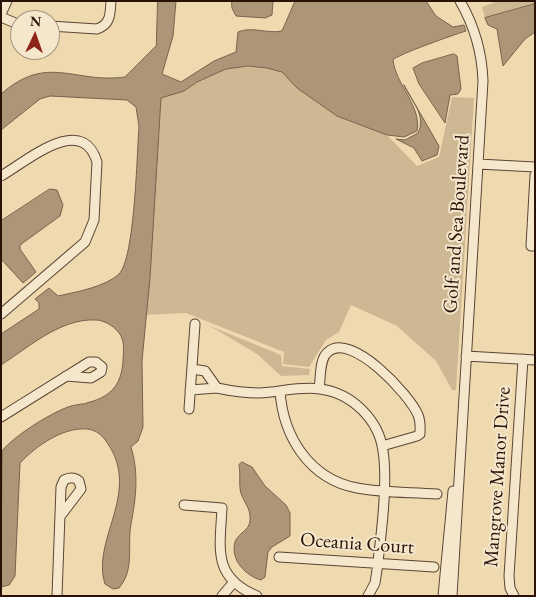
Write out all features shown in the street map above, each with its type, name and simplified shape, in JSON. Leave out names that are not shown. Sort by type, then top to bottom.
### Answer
[{"type":"street","points":[[1,15],[8,1]]},
{"type":"street","points":[[60,26],[97,28],[104,26],[108,22],[111,1]]},
{"type":"street","name":"Golf and Sea Boulevard","points":[[452,596],[483,81],[482,61],[471,20],[460,1]]},
{"type":"street","points":[[1,176],[53,144],[65,140],[77,140],[88,146],[97,162],[94,220],[85,242],[1,314]]},
{"type":"street","points":[[478,164],[535,167]]},
{"type":"street","points":[[535,175],[531,246],[535,246]]},
{"type":"street","points":[[189,409],[195,324]]},
{"type":"street","points":[[319,388],[324,356],[337,347],[355,353],[385,372],[412,403],[420,424],[420,434],[382,446]]},
{"type":"street","points":[[466,356],[535,360]]},
{"type":"street","name":"Mangrove Manor Drive","points":[[514,596],[510,588],[509,576],[523,359]]},
{"type":"street","points":[[192,369],[205,371],[218,388]]},
{"type":"street","points":[[1,417],[66,376]]},
{"type":"street","points":[[190,390],[218,388],[238,392],[319,388],[333,391],[348,398],[366,413],[378,431],[382,446],[383,491],[378,563],[375,583],[368,596]]},
{"type":"street","points":[[280,391],[282,413],[291,438],[314,467],[345,484],[383,491],[437,494]]},
{"type":"street","name":"Golf and Sea Boulevard","points":[[443,596],[448,533],[460,454]]},
{"type":"street","points":[[184,505],[222,508],[220,556],[233,583],[257,596]]},
{"type":"street","points":[[57,596],[62,514]]},
{"type":"street","name":"Oceania Court","points":[[279,557],[434,567]]},
{"type":"street","points":[[222,596],[233,583]]},
{"type":"shaded area","points":[[158,1],[176,1],[173,36],[162,74],[181,82],[214,61],[236,52],[238,32],[243,30],[282,31],[295,1],[426,1],[436,16],[453,27],[464,25],[466,31],[415,49],[393,60],[395,69],[416,113],[418,122],[417,131],[404,137],[387,135],[337,116],[297,88],[282,72],[267,68],[248,66],[226,69],[197,82],[184,91],[161,98],[150,278],[142,361],[143,427],[138,441],[131,447],[134,457],[136,485],[127,573],[119,588],[113,589],[105,584],[102,567],[104,550],[118,498],[117,462],[104,438],[94,431],[78,429],[59,434],[50,439],[20,463],[15,576],[9,585],[1,587],[2,451],[23,432],[60,410],[85,404],[110,393],[120,377],[124,349],[121,336],[110,325],[99,320],[83,321],[70,324],[46,335],[1,365],[1,334],[39,309],[39,303],[35,299],[49,288],[58,296],[98,286],[119,274],[129,248],[132,227],[139,126],[136,107],[127,100],[50,96],[40,99],[1,130],[1,94],[18,82],[33,75],[47,72],[91,77],[125,77],[156,46]]},
{"type":"shaded area","points":[[232,1],[273,1],[272,15],[265,18],[236,16],[232,8]]},
{"type":"shaded area","points":[[498,1],[535,1],[535,4],[485,18],[482,7]]},
{"type":"shaded area","points":[[535,4],[535,32],[525,39],[503,66],[497,29],[488,25],[485,18]]},
{"type":"shaded area","points":[[454,54],[457,56],[461,89],[458,94],[450,95],[445,123],[419,84],[413,68],[422,63]]},
{"type":"shaded area","points":[[248,66],[282,72],[297,88],[337,116],[387,135],[417,166],[439,157],[452,97],[474,98],[456,390],[452,390],[436,361],[397,326],[351,305],[339,332],[326,340],[309,367],[283,364],[284,352],[186,313],[146,315],[161,97],[184,91],[197,82],[226,69]]},
{"type":"shaded area","points":[[404,85],[439,146],[437,155],[422,161],[414,148],[396,139],[405,140],[418,133],[421,120],[417,108]]},
{"type":"shaded area","points":[[50,189],[57,190],[63,205],[60,216],[20,245],[20,249],[36,272],[23,283],[1,259],[1,221]]},
{"type":"shaded area","points":[[210,326],[281,355],[282,366],[310,369],[309,375],[281,376],[257,354]]},
{"type":"shaded area","points":[[242,462],[252,467],[265,486],[286,505],[290,513],[290,536],[272,547],[268,552],[265,577],[261,580],[250,575],[240,566],[234,549],[238,536],[248,527],[250,521],[249,511],[240,489],[239,465]]}]
